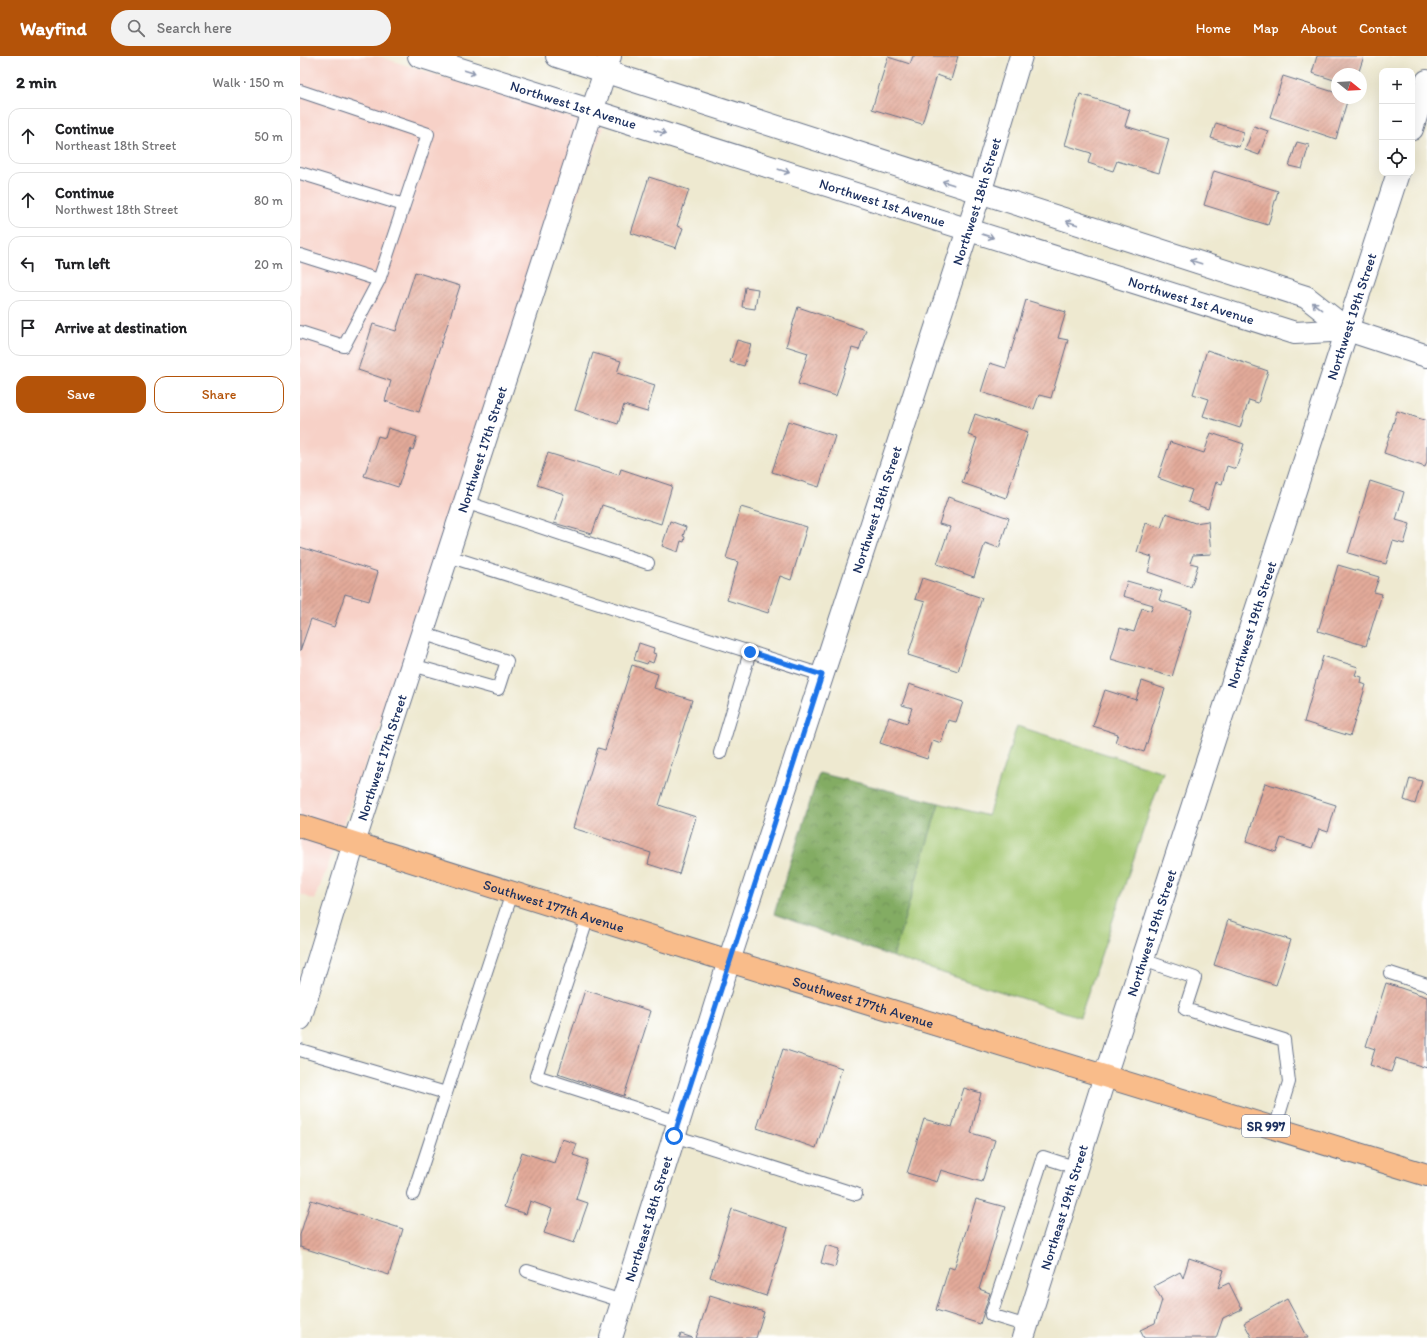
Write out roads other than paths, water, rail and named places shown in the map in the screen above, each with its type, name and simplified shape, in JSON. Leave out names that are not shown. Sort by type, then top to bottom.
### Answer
[{"type":"highway","name":"Southwest 177th Avenue","points":[[300,826],[729,961],[1427,1175]]},
{"type":"street","name":"Northwest 1st Avenue","points":[[419,56],[1295,333],[1348,330]]},
{"type":"street","name":"Northwest 1st Avenue","points":[[556,56],[608,64],[980,193],[1306,297],[1348,330],[1427,356]]},
{"type":"street","name":"Northwest 18th Street","points":[[729,961],[980,193],[1021,56]]},
{"type":"street","name":"Northwest 17th Street","points":[[300,1020],[354,843],[608,64]]},
{"type":"street","points":[[1415,119],[1427,81]]},
{"type":"street","name":"Northwest 19th Street","points":[[1105,1076],[1397,176]]},
{"type":"street","name":"Northeast 18th Street","points":[[611,1338],[729,961]]},
{"type":"street","name":"Northeast 19th Street","points":[[1025,1332],[1105,1076]]},
{"type":"lane","points":[[300,91],[428,134],[379,280],[344,346],[300,332]]},
{"type":"lane","points":[[300,173],[404,205]]},
{"type":"lane","points":[[300,255],[379,280]]},
{"type":"lane","points":[[465,502],[648,562]]},
{"type":"lane","points":[[448,556],[822,675]]},
{"type":"lane","points":[[412,665],[498,689],[507,661],[422,633]]},
{"type":"lane","points":[[720,753],[750,652]]},
{"type":"lane","points":[[412,1194],[512,893]]},
{"type":"lane","points":[[588,917],[536,1076],[676,1129],[856,1194]]},
{"type":"lane","points":[[1143,960],[1195,978],[1185,1009],[1284,1040],[1289,1082],[1274,1128]]},
{"type":"lane","points":[[1390,973],[1427,985]]},
{"type":"lane","points":[[300,1050],[446,1094]]},
{"type":"lane","points":[[1025,1332],[992,1315],[1043,1158],[1077,1168]]},
{"type":"lane","points":[[527,1271],[622,1301]]}]
